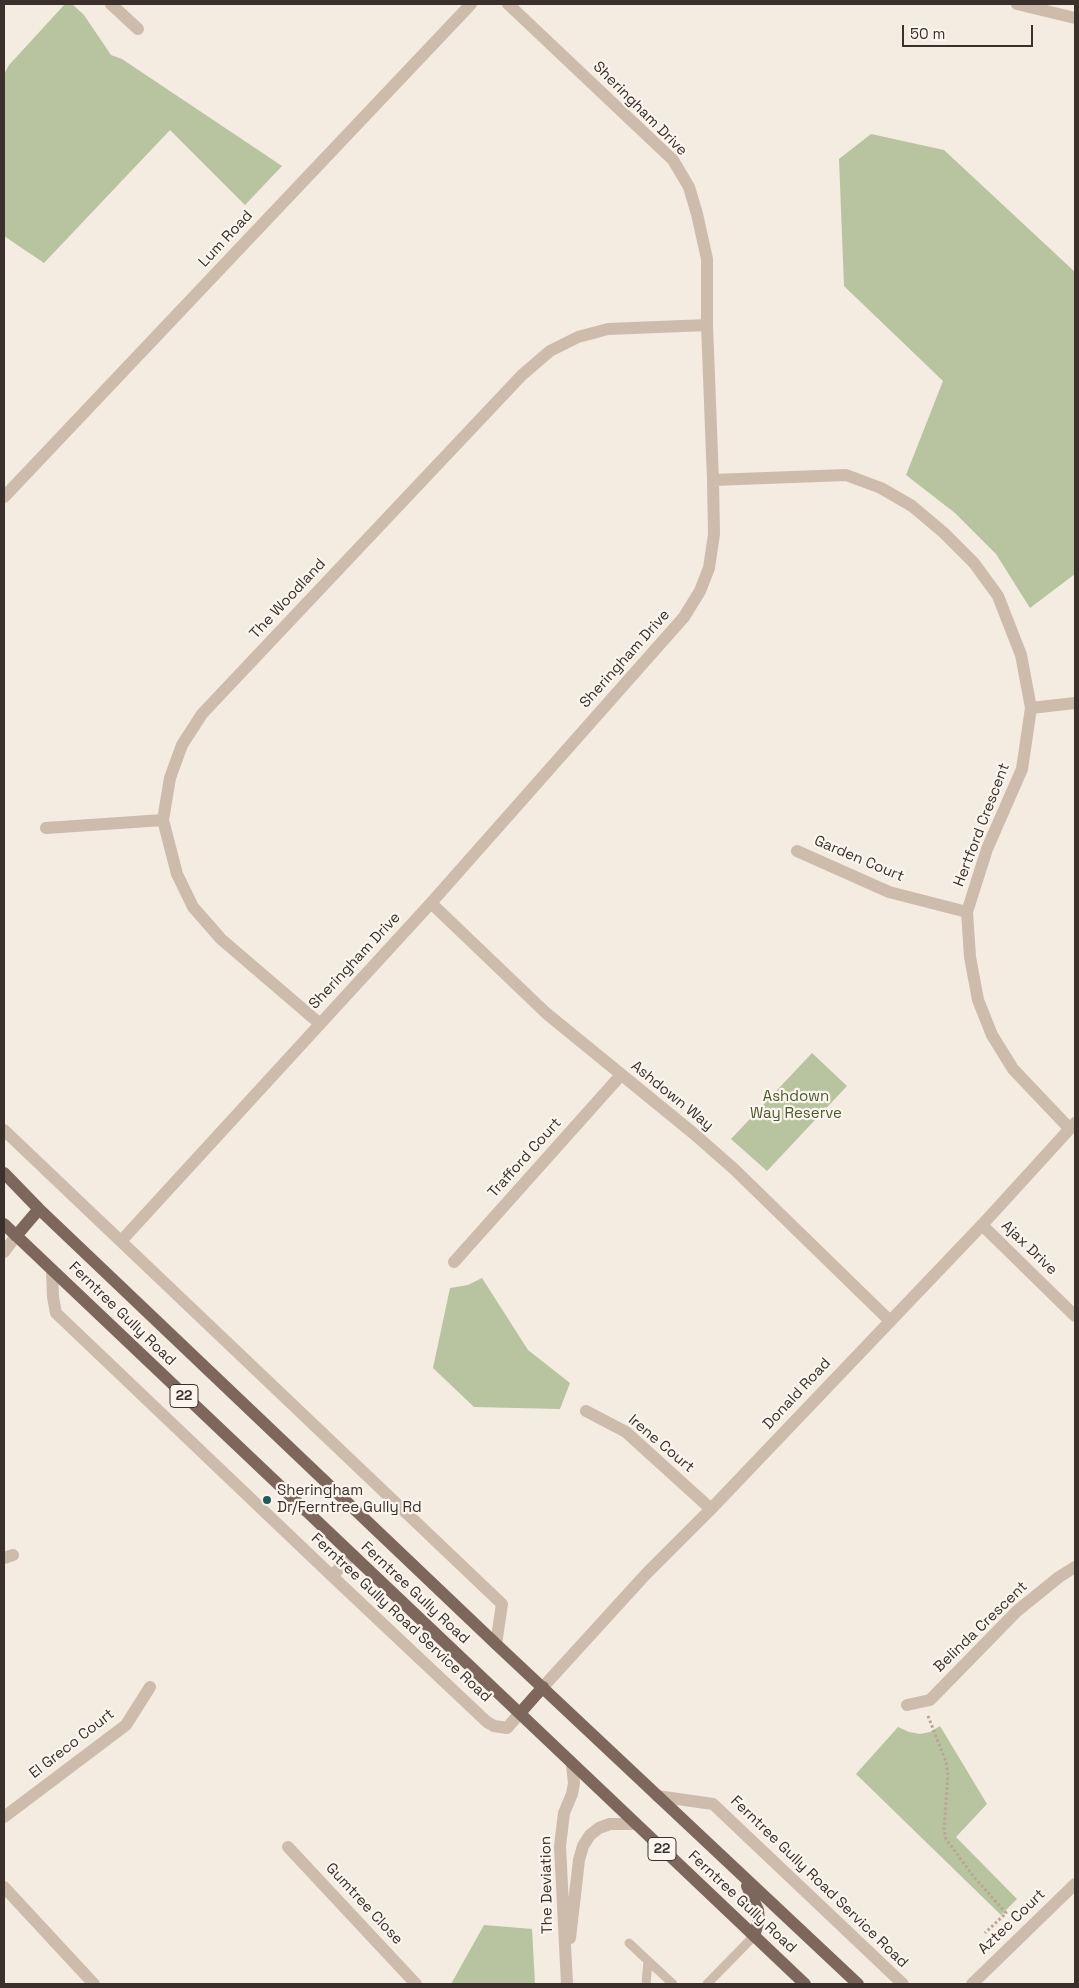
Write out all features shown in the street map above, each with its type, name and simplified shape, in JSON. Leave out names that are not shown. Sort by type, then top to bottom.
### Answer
[{"type":"main road","name":"Ferntree Gully Road","points":[[4,1173],[39,1209],[496,1644],[858,1984]]},
{"type":"main road","points":[[16,1236],[39,1209]]},
{"type":"main road","name":"Ferntree Gully Road","points":[[4,1224],[520,1713],[572,1765],[805,1984]]},
{"type":"main road","points":[[520,1713],[543,1687]]},
{"type":"main road","points":[[739,1873],[754,1897],[758,1910],[759,1920],[754,1936]]},
{"type":"street","points":[[111,4],[138,30]]},
{"type":"street","name":"Lum Road","points":[[4,498],[471,4]]},
{"type":"street","name":"Sheringham Drive","points":[[122,1240],[431,903],[684,617],[700,591],[709,568],[714,534],[707,325],[707,260],[698,214],[689,187],[673,160],[508,4]]},
{"type":"street","points":[[1017,4],[1075,18]]},
{"type":"street","name":"The Woodland","points":[[319,1023],[221,939],[193,907],[177,874],[162,820],[170,778],[182,745],[202,714],[522,375],[550,351],[578,337],[608,330],[707,325]]},
{"type":"street","name":"Hertford Crescent","points":[[713,480],[846,475],[881,488],[912,506],[944,533],[974,563],[998,596],[1021,655],[1031,708],[1022,769],[987,849],[967,912],[970,957],[978,1000],[992,1036],[1013,1069],[1073,1126]]},
{"type":"street","points":[[1031,708],[1075,703]]},
{"type":"street","points":[[46,828],[162,820]]},
{"type":"street","name":"Garden Court","points":[[798,851],[889,892],[967,912]]},
{"type":"street","name":"Ashdown Way","points":[[431,903],[546,1013],[694,1133],[734,1169],[889,1320]]},
{"type":"street","name":"Trafford Court","points":[[454,1262],[621,1075]]},
{"type":"street","name":"Donald Road","points":[[543,1687],[646,1574],[711,1509],[889,1320],[982,1225],[1073,1126]]},
{"type":"street","points":[[4,1130],[122,1240],[502,1604],[496,1644]]},
{"type":"street","name":"Ajax Drive","points":[[982,1225],[1075,1316]]},
{"type":"street","points":[[4,1252],[16,1236]]},
{"type":"street","name":"Ferntree Gully Road Service Road","points":[[52,1270],[53,1298],[56,1313],[332,1576],[487,1722],[494,1726],[507,1728],[520,1713]]},
{"type":"street","name":"Irene Court","points":[[586,1411],[626,1432],[711,1509]]},
{"type":"street","points":[[332,1576],[352,1555]]},
{"type":"street","name":"Belinda Crescent","points":[[907,1705],[930,1700],[1017,1611],[1059,1577],[1075,1567]]},
{"type":"street","name":"El Greco Court","points":[[4,1817],[126,1725],[150,1687]]},
{"type":"street","name":"The Deviation","points":[[565,1981],[560,1846],[564,1813],[572,1794],[574,1783],[572,1765]]},
{"type":"street","name":"Ferntree Gully Road Service Road","points":[[699,1790],[903,1984]]},
{"type":"street","name":"Ferntree Gully Road Service Road","points":[[657,1796],[713,1804]]},
{"type":"street","name":"The Deviation","points":[[565,1981],[578,1868],[583,1846],[590,1835],[599,1828],[620,1823],[636,1824]]},
{"type":"street","name":"Gumtree Close","points":[[288,1847],[416,1984]]},
{"type":"street","name":"Aztec Court","points":[[972,1984],[1075,1884]]},
{"type":"street","points":[[4,1887],[94,1984]]},
{"type":"lane","points":[[707,1984],[754,1936]]},
{"type":"lane","points":[[629,1942],[673,1984]]},
{"type":"lane","points":[[646,1984],[648,1961]]},
{"type":"path","points":[[921,1702],[934,1727],[946,1762],[948,1775],[944,1830],[946,1839],[968,1870],[1006,1913],[985,1933]]},
{"type":"green space","points":[[65,4],[72,4],[84,15],[111,55],[122,59],[282,166],[245,205],[170,130],[44,263],[4,236],[4,74],[9,65]]},
{"type":"green space","points":[[871,134],[944,150],[1075,272],[1075,574],[1030,608],[996,554],[955,513],[906,475],[943,381],[844,286],[839,159]]},
{"type":"green space","name":"Ashdown Way Reserve","points":[[812,1053],[847,1086],[767,1171],[731,1139]]},
{"type":"green space","points":[[482,1278],[528,1350],[570,1383],[560,1409],[474,1407],[433,1368],[450,1288],[468,1285]]},
{"type":"green space","points":[[940,1726],[987,1804],[956,1837],[1017,1899],[1001,1915],[856,1774],[898,1727],[920,1734],[930,1732]]},
{"type":"green space","points":[[484,1925],[532,1929],[535,1984],[451,1984]]},
{"type":"place","name":"Sheringham Dr/Ferntree Gully Rd","points":[[267,1500]]}]
